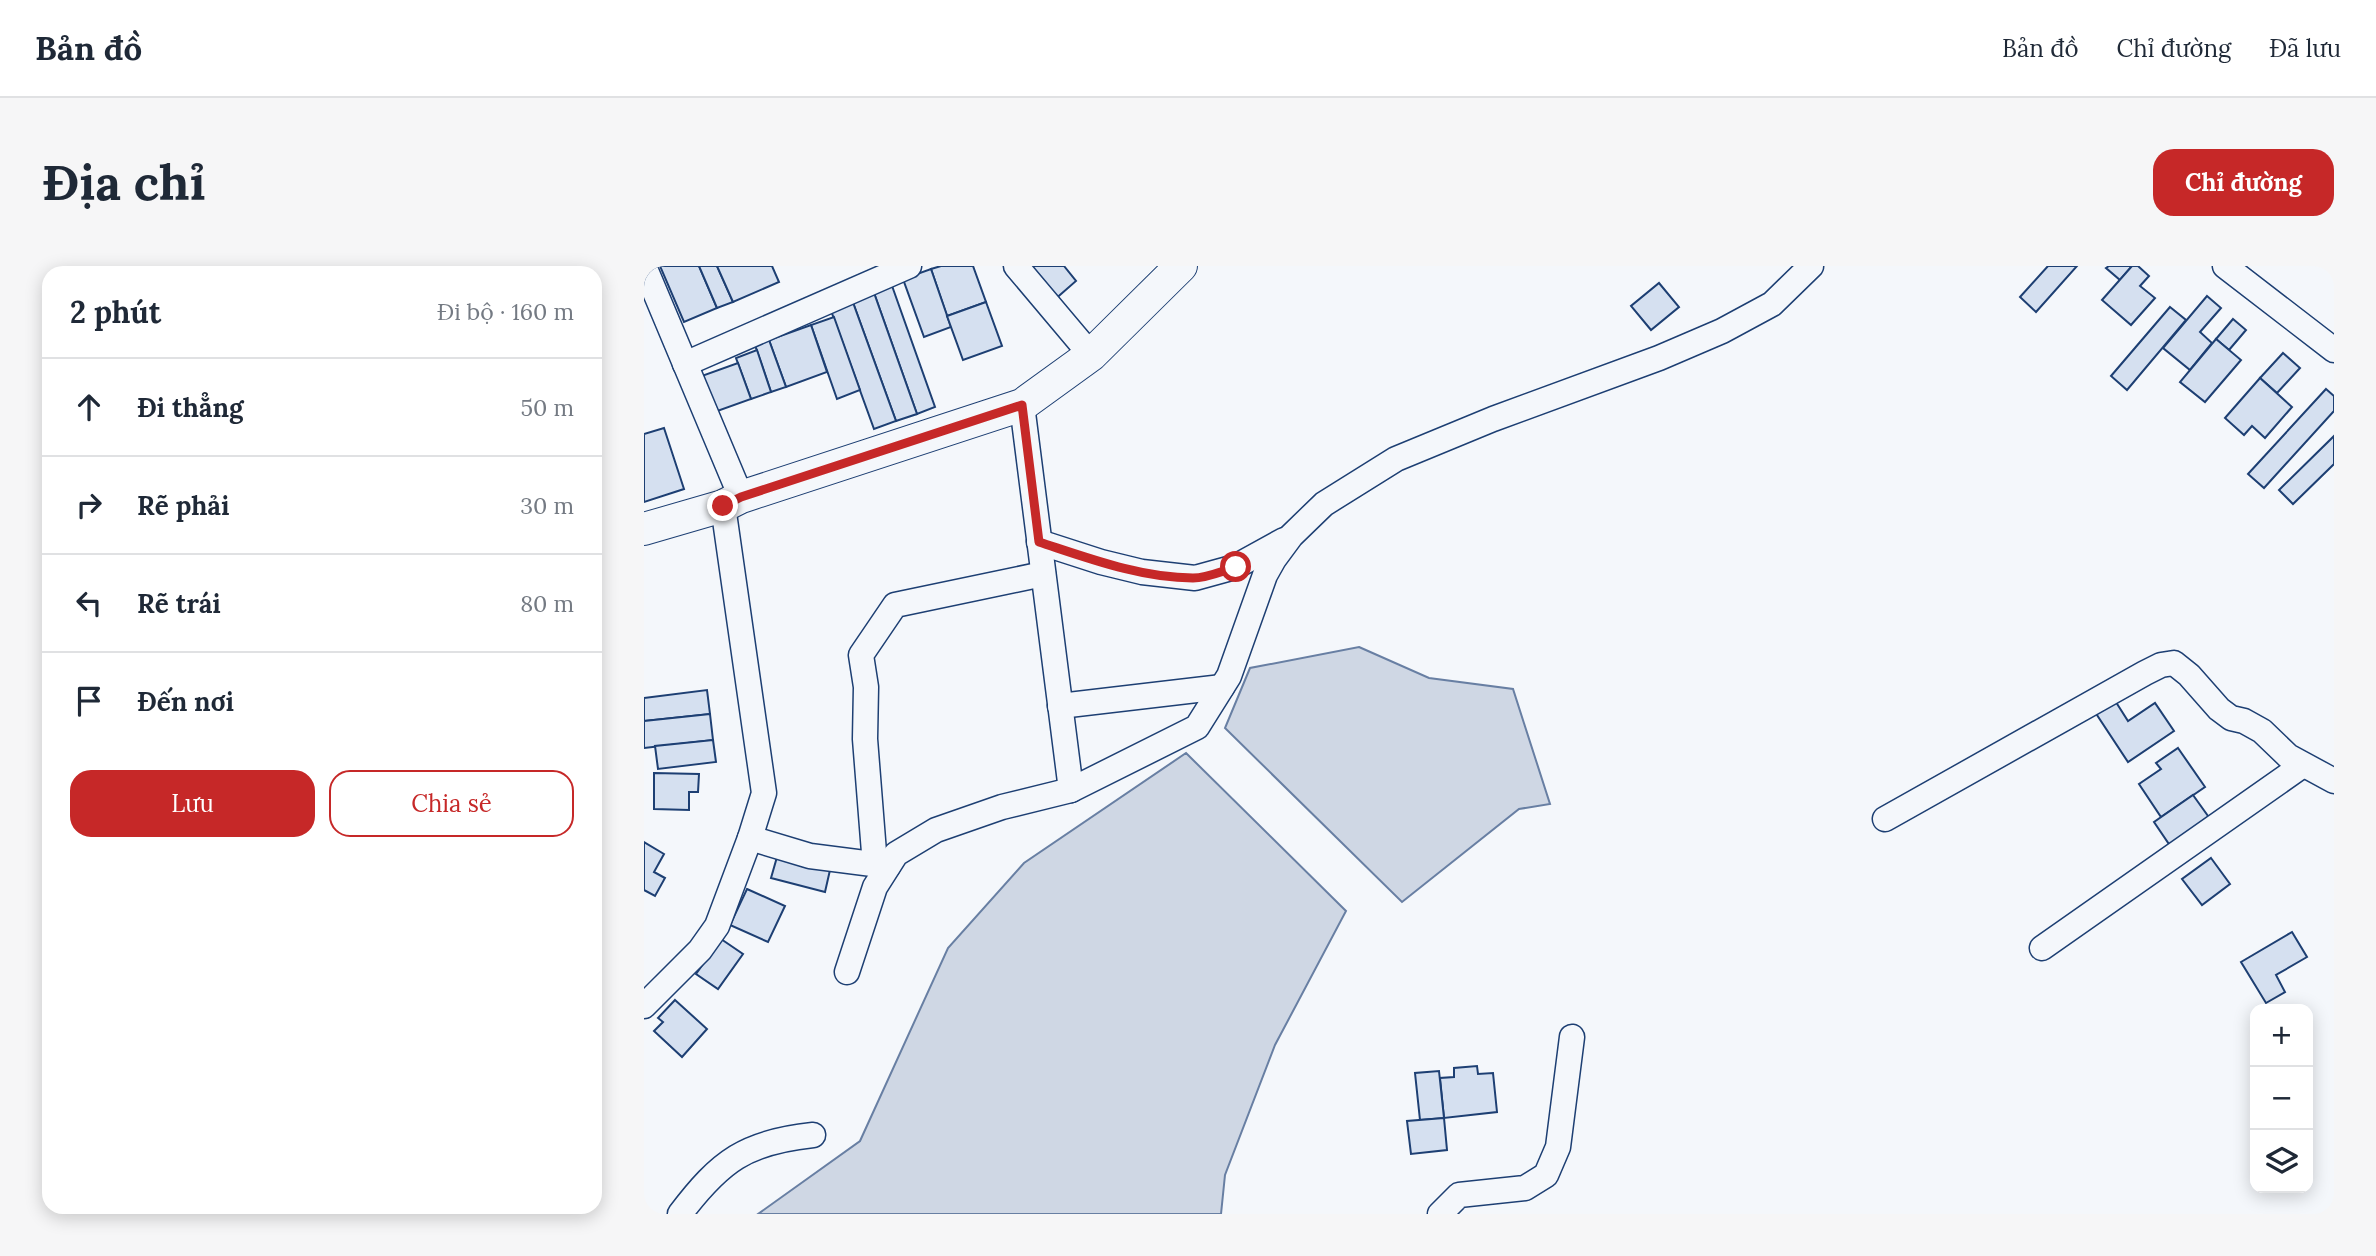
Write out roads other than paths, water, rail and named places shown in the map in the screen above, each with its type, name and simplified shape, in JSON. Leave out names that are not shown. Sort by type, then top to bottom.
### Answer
[{"type":"street","points":[[644,266],[685,364],[732,502],[764,793],[717,926],[700,950],[644,1006]]},
{"type":"street","points":[[685,364],[909,266]]},
{"type":"street","points":[[1016,266],[1091,355]]},
{"type":"street","points":[[644,529],[1022,405],[1091,355],[1181,266]]},
{"type":"street","points":[[750,838],[810,856],[882,866],[896,854],[936,830],[1002,807],[1071,790],[1197,727],[1229,676],[1265,575],[1274,558],[1291,536],[1324,504],[1396,459],[1493,419],[1659,358],[1722,331],[1772,304],[1811,266]]},
{"type":"street","points":[[2225,266],[2334,351]]},
{"type":"street","points":[[1022,405],[1071,790]]},
{"type":"street","points":[[1039,542],[1142,572],[1195,578],[1236,567],[1291,536]]},
{"type":"street","points":[[847,972],[882,866],[865,739],[866,687],[861,656],[895,605],[1043,574]]},
{"type":"street","points":[[1885,819],[2161,665],[2174,663],[2231,718],[2262,730],[2288,756],[2334,781]]},
{"type":"street","points":[[1060,706],[1222,687]]},
{"type":"street","points":[[2042,948],[2303,765]]},
{"type":"street","points":[[1440,1214],[1459,1195],[1525,1188],[1546,1175],[1558,1147],[1572,1037]]},
{"type":"street","points":[[680,1214],[703,1184],[741,1152],[783,1138],[813,1135]]}]
